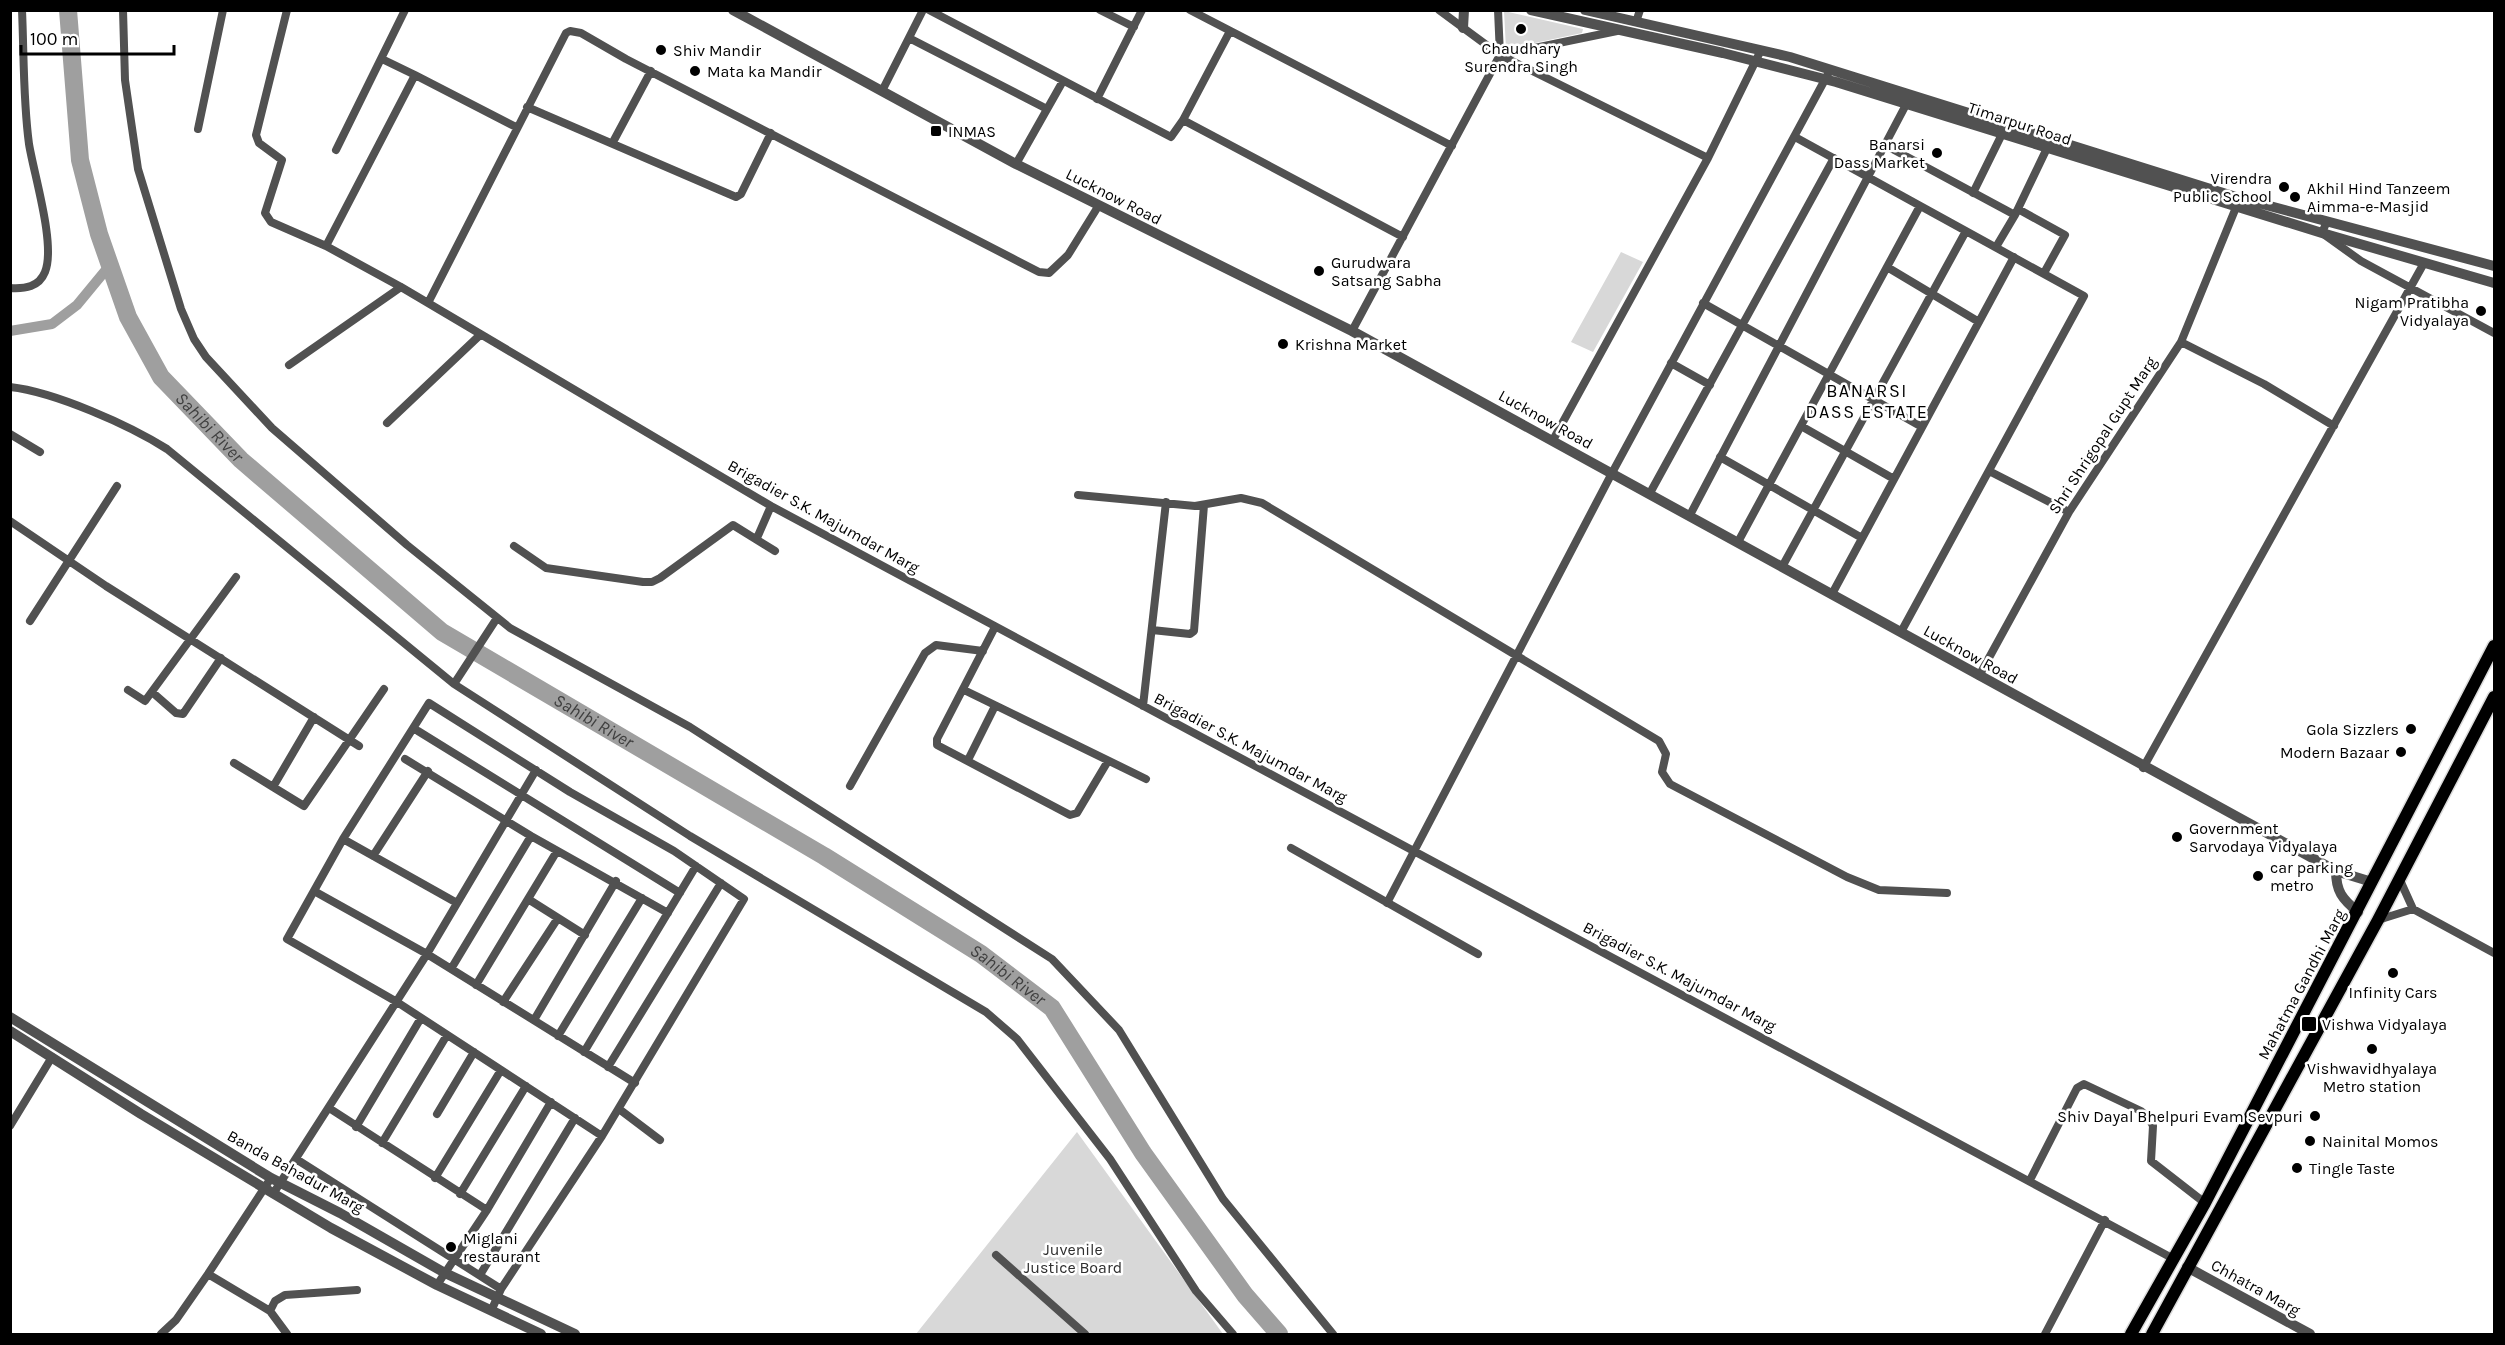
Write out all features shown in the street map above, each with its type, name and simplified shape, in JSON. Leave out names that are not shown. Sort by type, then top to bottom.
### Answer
[{"type":"main road","name":"Mahatma Gandhi Marg","points":[[2131,1335],[2172,1258],[2205,1203],[2494,646]]},
{"type":"main road","points":[[2152,1335],[2378,920],[2494,697]]},
{"type":"main road","points":[[2277,1065],[2294,1074]]},
{"type":"street","points":[[10,288],[24,289],[36,283],[45,271],[48,260],[29,144],[22,10]]},
{"type":"street","points":[[123,10],[125,80],[138,169],[177,298],[194,339],[206,357],[272,428],[407,546],[510,628],[690,727],[1052,960],[1119,1030],[1223,1199],[1333,1335]]},
{"type":"street","points":[[198,129],[223,10]]},
{"type":"street","name":"Brigadier S.K. Majumdar Marg","points":[[287,10],[256,135],[259,143],[282,160],[265,213],[271,222],[326,246],[401,286],[771,506],[2172,1258]]},
{"type":"street","points":[[336,150],[405,10]]},
{"type":"street","name":"Lucknow Road","points":[[733,10],[1016,164],[1352,331],[1690,515],[2143,768],[2336,871],[2372,882]]},
{"type":"street","points":[[882,91],[923,10]]},
{"type":"street","points":[[929,10],[1169,137],[1174,136],[1230,31]]},
{"type":"street","points":[[1100,10],[1134,27]]},
{"type":"street","points":[[1097,99],[1142,10]]},
{"type":"street","points":[[1190,10],[1452,146]]},
{"type":"street","points":[[1439,10],[1500,55],[1708,158]]},
{"type":"street","points":[[1463,28],[1464,10]]},
{"type":"street","points":[[1352,331],[1500,55],[1498,10]]},
{"type":"street","name":"Timarpur Road","points":[[1531,10],[1755,61],[1828,74]]},
{"type":"street","name":"Timarpur Road","points":[[1585,10],[1761,50],[1828,74],[2239,202],[2322,233],[2494,283]]},
{"type":"street","points":[[1635,22],[1640,10]]},
{"type":"street","points":[[428,303],[516,127],[566,33],[570,31],[581,33],[1039,272],[1049,273],[1068,255],[1099,205]]},
{"type":"street","points":[[1500,55],[1617,31]]},
{"type":"street","points":[[909,38],[1047,109]]},
{"type":"street","points":[[1553,440],[1708,158],[1761,50]]},
{"type":"street","points":[[382,59],[516,127]]},
{"type":"street","points":[[613,142],[651,71]]},
{"type":"street","points":[[1387,903],[1612,473],[1828,74]]},
{"type":"street","points":[[326,246],[412,78],[416,75]]},
{"type":"street","points":[[1016,164],[1063,81]]},
{"type":"street","points":[[1690,515],[1909,99]]},
{"type":"street","points":[[527,107],[613,142],[736,197],[741,194],[771,133]]},
{"type":"street","points":[[1183,120],[1403,237]]},
{"type":"street","points":[[1973,193],[2005,128]]},
{"type":"street","points":[[1795,137],[2083,293],[2083,300],[1901,632]]},
{"type":"street","points":[[1996,247],[2017,212],[2050,143]]},
{"type":"street","points":[[1885,145],[1973,193],[2065,235],[2044,273]]},
{"type":"street","points":[[1650,493],[1834,158]]},
{"type":"street","name":"Timarpur Road","points":[[2239,202],[2326,221],[2494,266]]},
{"type":"street","name":"Shri Shrigopal Gupt Marg","points":[[1979,676],[2069,512],[2181,342],[2239,202]]},
{"type":"street","points":[[1738,542],[1920,206]]},
{"type":"street","points":[[2326,221],[2322,233],[2355,257],[2494,333]]},
{"type":"street","points":[[1782,567],[1966,231]]},
{"type":"street","points":[[1832,594],[2014,257]]},
{"type":"street","points":[[2143,768],[2424,263]]},
{"type":"street","points":[[1887,267],[1979,322]]},
{"type":"street","points":[[289,365],[401,286]]},
{"type":"street","points":[[1703,303],[1828,376],[1922,427]]},
{"type":"street","points":[[387,423],[480,335]]},
{"type":"street","points":[[2181,342],[2264,384],[2334,426]]},
{"type":"street","points":[[1671,363],[1710,385]]},
{"type":"street","points":[[10,387],[37,392],[61,400],[150,439],[167,449],[456,681],[690,836],[986,1012],[1017,1040],[1110,1159],[1196,1291],[1233,1335]]},
{"type":"street","points":[[1801,426],[1894,479]]},
{"type":"street","points":[[11,436],[40,452]]},
{"type":"street","points":[[1720,457],[1862,538]]},
{"type":"street","points":[[1989,471],[2069,512]]},
{"type":"street","points":[[30,621],[117,486]]},
{"type":"street","points":[[1078,495],[1204,505],[1241,498],[1262,503],[1659,741],[1666,754],[1662,772],[1670,784],[1847,877],[1879,890],[1947,893]]},
{"type":"street","points":[[1143,706],[1166,502]]},
{"type":"street","points":[[1152,630],[1190,634],[1194,631],[1204,505]]},
{"type":"street","points":[[757,538],[771,506]]},
{"type":"street","points":[[10,521],[68,561],[360,746]]},
{"type":"street","points":[[514,546],[546,568],[652,582],[733,525],[776,551]]},
{"type":"street","points":[[128,690],[144,702],[236,577]]},
{"type":"street","points":[[456,681],[497,618]]},
{"type":"street","points":[[995,627],[937,739],[941,748],[1070,815],[1077,813],[1108,761]]},
{"type":"street","points":[[850,786],[925,652],[936,645],[983,651]]},
{"type":"street","points":[[152,692],[176,713],[183,714],[221,658]]},
{"type":"street","points":[[234,763],[304,806],[351,741],[384,689]]},
{"type":"street","points":[[964,690],[1146,779]]},
{"type":"street","points":[[492,1310],[499,1293],[602,1136],[619,1109],[743,903],[742,897],[696,866],[429,703],[343,839],[287,939],[397,1002],[602,1136]]},
{"type":"street","points":[[968,760],[995,706]]},
{"type":"street","points":[[273,787],[314,717]]},
{"type":"street","points":[[418,731],[680,893]]},
{"type":"street","points":[[405,759],[531,836],[616,881],[668,913]]},
{"type":"street","points":[[160,1335],[176,1320],[276,1180],[296,1160],[427,954],[536,770]]},
{"type":"street","points":[[373,856],[428,771]]},
{"type":"street","points":[[451,969],[531,836]]},
{"type":"street","points":[[343,839],[457,903]]},
{"type":"street","points":[[1291,848],[1478,954]]},
{"type":"street","points":[[477,985],[557,850]]},
{"type":"street","points":[[584,1052],[696,866]]},
{"type":"street","points":[[2336,871],[2336,887],[2358,912]]},
{"type":"street","points":[[2399,878],[2413,909],[2494,953]]},
{"type":"street","points":[[534,1020],[616,881]]},
{"type":"street","points":[[608,1067],[721,883]]},
{"type":"street","points":[[314,891],[427,954],[634,1083]]},
{"type":"street","points":[[528,898],[585,935]]},
{"type":"street","points":[[558,1036],[642,898]]},
{"type":"street","points":[[2378,920],[2413,909]]},
{"type":"street","points":[[503,1002],[558,918]]},
{"type":"street","name":"Banda Bahadur Marg","points":[[10,1017],[276,1180],[445,1273],[499,1293],[575,1335]]},
{"type":"street","points":[[356,1127],[421,1018]]},
{"type":"street","name":"Banda Bahadur Marg","points":[[10,1031],[269,1192],[436,1285],[541,1335]]},
{"type":"street","points":[[381,1143],[447,1035]]},
{"type":"street","points":[[437,1114],[474,1052]]},
{"type":"street","points":[[10,1126],[52,1057]]},
{"type":"street","points":[[435,1178],[501,1070]]},
{"type":"street","points":[[2030,1180],[2077,1088],[2084,1084],[2146,1114],[2153,1126],[2151,1161],[2205,1203]]},
{"type":"street","points":[[460,1194],[526,1086]]},
{"type":"street","points":[[436,1285],[456,1259],[487,1210],[551,1102]]},
{"type":"street","points":[[329,1108],[487,1210]]},
{"type":"street","points":[[619,1109],[660,1140]]},
{"type":"street","points":[[480,1275],[575,1118]]},
{"type":"street","points":[[296,1160],[456,1259],[480,1275],[499,1293]]},
{"type":"street","points":[[2044,1335],[2105,1220]]},
{"type":"street","points":[[996,1256],[1085,1335]]},
{"type":"street","name":"Chhatra Marg","points":[[2187,1267],[2310,1335]]},
{"type":"street","points":[[208,1274],[270,1311],[287,1335]]},
{"type":"street","points":[[270,1311],[275,1301],[285,1295],[357,1290]]},
{"type":"green space","points":[[1504,11],[1583,29],[1582,33],[1506,49]]},
{"type":"green space","points":[[1621,252],[1643,262],[1593,352],[1571,342]]},
{"type":"green space","name":"Juvenile Justice Board","points":[[1077,1132],[1223,1334],[916,1334]]},
{"type":"waterway","name":"Sahibi River","points":[[68,10],[80,160],[99,234],[128,317],[161,377],[241,460],[442,632],[824,856],[981,954],[1052,1008],[1143,1153],[1245,1295],[1279,1334]]},
{"type":"waterway","points":[[10,331],[52,324],[77,305],[110,265]]},
{"type":"place","name":"Chaudhary Surendra Singh","points":[[1521,29]]},
{"type":"place","name":"Shiv Mandir","points":[[661,50]]},
{"type":"place","name":"Mata ka Mandir","points":[[695,71]]},
{"type":"place","name":"INMAS","points":[[936,131]]},
{"type":"place","name":"Banarsi Dass Market","points":[[1937,153]]},
{"type":"place","name":"Virendra Public School","points":[[2284,187]]},
{"type":"place","name":"Akhil Hind Tanzeem Aimma-e-Masjid","points":[[2295,197]]},
{"type":"place","name":"Gurudwara Satsang Sabha","points":[[1319,271]]},
{"type":"place","name":"Nigam Pratibha Vidyalaya","points":[[2481,311]]},
{"type":"place","name":"Krishna Market","points":[[1283,344]]},
{"type":"place","name":"Gola Sizzlers","points":[[2411,729]]},
{"type":"place","name":"Modern Bazaar","points":[[2401,752]]},
{"type":"place","name":"Government Sarvodaya Vidyalaya","points":[[2177,837]]},
{"type":"place","name":"car parking metro","points":[[2258,876]]},
{"type":"place","name":"Infinity Cars","points":[[2393,973]]},
{"type":"place","name":"Vishwa Vidyalaya","points":[[2309,1024]]},
{"type":"place","name":"Vishwavidhyalaya Metro station","points":[[2372,1049]]},
{"type":"place","name":"Shiv Dayal Bhelpuri Evam Sevpuri","points":[[2315,1116]]},
{"type":"place","name":"Nainital Momos","points":[[2310,1141]]},
{"type":"place","name":"Tingle Taste","points":[[2297,1168]]},
{"type":"place","name":"Miglani restaurant","points":[[451,1247]]},
{"type":"district","name":"BANARSI DASS ESTATE","points":[[1867,401]]}]
